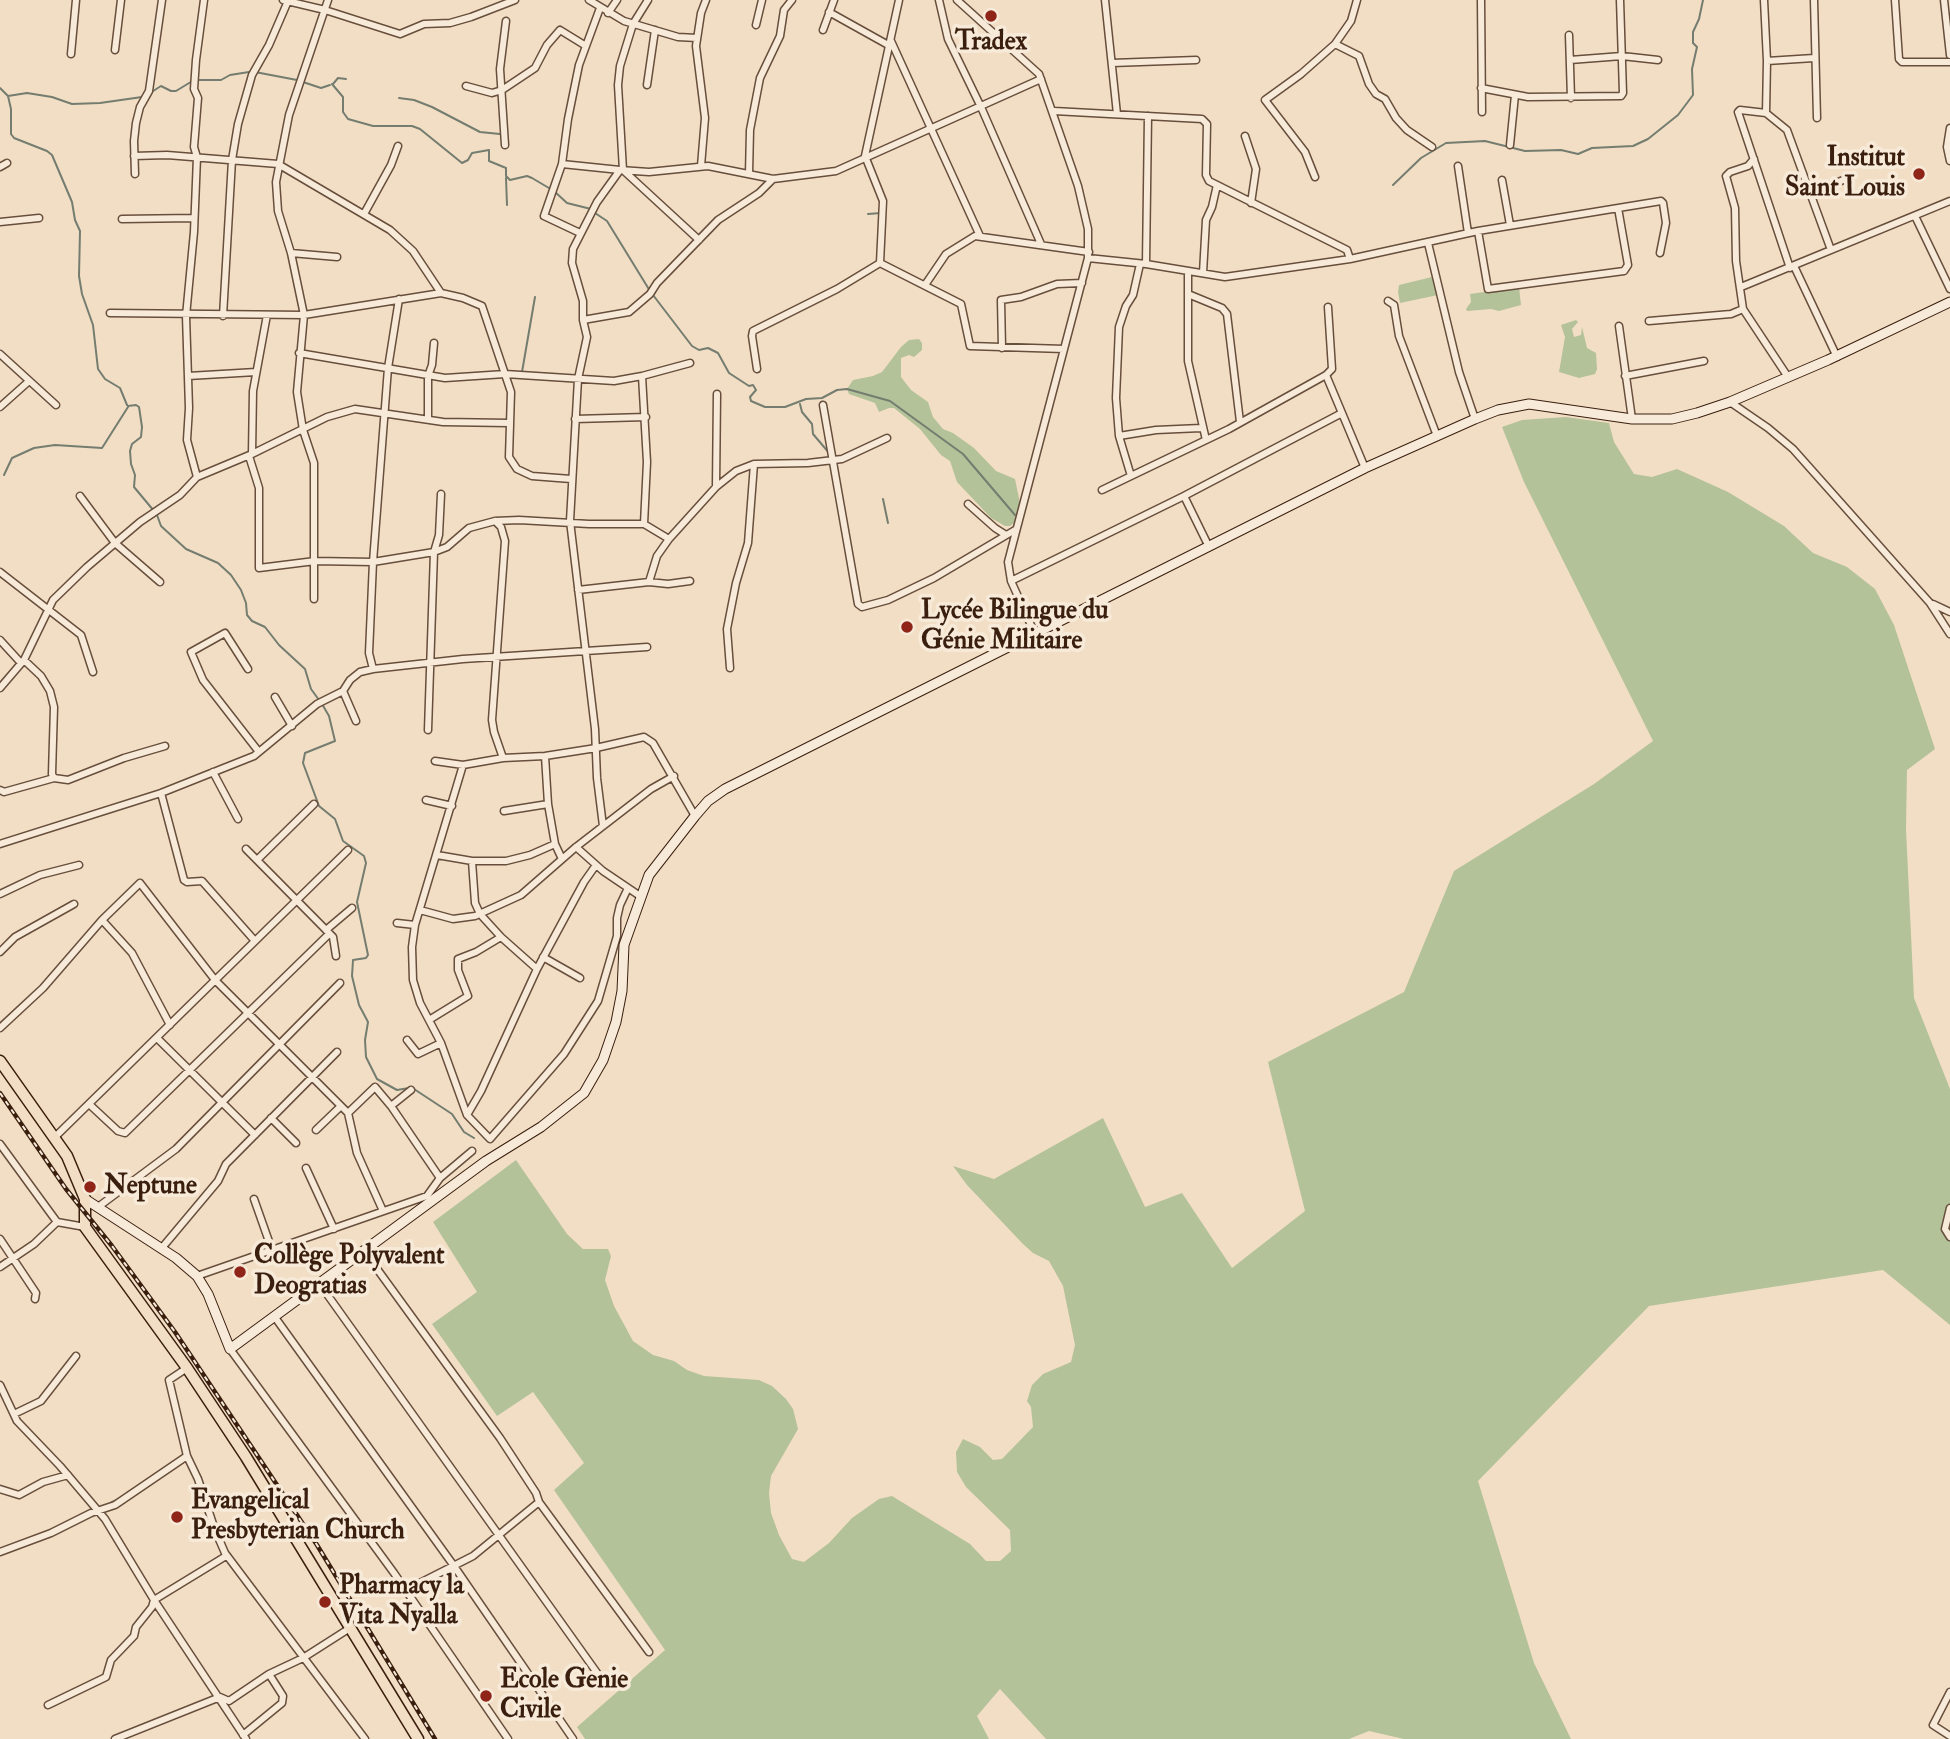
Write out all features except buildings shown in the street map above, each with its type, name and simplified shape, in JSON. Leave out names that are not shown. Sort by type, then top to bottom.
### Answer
[{"type":"main road","points":[[85,1199],[176,1258],[197,1276],[208,1294],[230,1349],[486,1161],[541,1127],[588,1088],[603,1060],[616,1022],[622,992],[624,945],[640,896],[656,865],[708,801],[724,789],[1364,468],[1475,419],[1498,410],[1529,404],[1632,419],[1672,419],[1697,414],[1837,356],[1950,302]]},
{"type":"main road","points":[[0,1061],[67,1156],[85,1199],[85,1227],[187,1368],[276,1503],[418,1739]]},
{"type":"street","points":[[71,54],[76,0]]},
{"type":"street","points":[[115,50],[121,0]]},
{"type":"street","points":[[135,174],[138,115],[152,79],[162,0]]},
{"type":"street","points":[[197,477],[187,440],[186,316],[193,260],[197,157],[194,147],[198,98],[194,89],[204,0]]},
{"type":"street","points":[[314,599],[314,463],[303,430],[297,392],[304,315],[291,253],[278,211],[276,188],[278,164],[299,84],[328,0]]},
{"type":"street","points":[[223,316],[232,160],[241,109],[252,75],[285,1],[325,10],[400,34],[424,24],[450,23],[471,18],[515,0]]},
{"type":"street","points":[[590,0],[608,13],[632,24],[681,37],[697,38]]},
{"type":"street","points":[[608,13],[617,0]]},
{"type":"street","points":[[603,827],[570,521],[578,379],[587,337],[583,301],[572,263],[573,249],[580,233],[597,202],[621,170],[619,77],[632,24],[649,0]]},
{"type":"street","points":[[701,166],[705,118],[697,38],[706,0]]},
{"type":"street","points":[[756,25],[762,0]]},
{"type":"street","points":[[749,174],[750,130],[760,78],[780,36],[784,10],[792,0]]},
{"type":"street","points":[[823,30],[834,0]]},
{"type":"street","points":[[880,263],[883,201],[865,156],[899,0]]},
{"type":"street","points":[[939,0],[948,39],[1041,244]]},
{"type":"street","points":[[957,0],[1036,71],[1041,79],[1054,111],[1085,212],[1088,255],[1082,283],[1008,562],[1011,580],[1035,634]]},
{"type":"street","points":[[1105,0],[1117,114]]},
{"type":"street","points":[[1315,177],[1307,154],[1265,100],[1301,74],[1335,44],[1348,27],[1357,0]]},
{"type":"street","points":[[1481,0],[1482,112]]},
{"type":"street","points":[[1481,88],[1515,95],[1571,98],[1621,96],[1620,0]]},
{"type":"street","points":[[1763,0],[1767,61],[1766,113]]},
{"type":"street","points":[[1814,0],[1817,118]]},
{"type":"street","points":[[1895,0],[1899,59],[1902,62],[1950,62]]},
{"type":"street","points":[[1944,0],[1950,55]]},
{"type":"street","points":[[580,233],[544,217],[562,164],[576,78],[600,8]]},
{"type":"street","points":[[829,12],[891,44],[933,129],[980,236]]},
{"type":"street","points":[[505,145],[500,69],[506,21]]},
{"type":"street","points":[[466,86],[492,93],[502,90],[535,68],[547,45],[560,30],[586,46]]},
{"type":"street","points":[[647,85],[655,30]]},
{"type":"street","points":[[1569,34],[1571,98]]},
{"type":"street","points":[[1335,44],[1359,56],[1376,94],[1385,99],[1407,130],[1432,148]]},
{"type":"street","points":[[1570,60],[1622,56],[1658,60]]},
{"type":"street","points":[[1767,61],[1814,58]]},
{"type":"street","points":[[1112,63],[1196,60]]},
{"type":"street","points":[[562,164],[649,172],[715,166],[773,179],[836,171],[1041,79]]},
{"type":"street","points":[[1510,145],[1515,95]]},
{"type":"street","points":[[1830,250],[1787,130],[1766,113],[1740,110],[1738,112],[1792,267],[1837,356]]},
{"type":"street","points":[[1054,111],[1205,120],[1206,175],[1209,181],[1347,250],[1350,259]]},
{"type":"street","points":[[1131,476],[1119,436],[1116,398],[1119,327],[1143,264],[1148,116]]},
{"type":"street","points":[[1950,128],[1947,147],[1950,161]]},
{"type":"street","points":[[1245,136],[1255,169],[1251,203]]},
{"type":"street","points":[[363,214],[388,170],[398,145]]},
{"type":"street","points":[[134,156],[197,157],[278,164],[390,230],[405,242],[441,293]]},
{"type":"street","points":[[1754,159],[1745,168],[1730,172],[1726,176],[1735,208],[1734,249],[1744,309],[1788,377]]},
{"type":"street","points":[[0,167],[7,163]]},
{"type":"street","points":[[1458,166],[1468,233]]},
{"type":"street","points":[[621,170],[699,240]]},
{"type":"street","points":[[1810,193],[1851,177]]},
{"type":"street","points":[[583,320],[629,312],[650,295],[657,283],[719,220],[759,193],[773,179]]},
{"type":"street","points":[[1502,180],[1510,225]]},
{"type":"street","points":[[1203,273],[1206,220],[1217,185]]},
{"type":"street","points":[[1741,287],[1950,201]]},
{"type":"street","points":[[925,285],[946,254],[980,236],[1041,244],[1088,255],[1225,277],[1350,259],[1510,225],[1663,202],[1666,223],[1660,253]]},
{"type":"street","points":[[1478,231],[1488,289],[1623,271],[1628,265],[1618,208]]},
{"type":"street","points":[[1915,216],[1950,289]]},
{"type":"street","points":[[0,222],[39,218]]},
{"type":"street","points":[[122,219],[194,218]]},
{"type":"street","points":[[1427,243],[1459,372],[1475,419]]},
{"type":"street","points":[[291,253],[337,257]]},
{"type":"street","points":[[880,263],[961,304],[970,346],[1064,349]]},
{"type":"street","points":[[757,369],[753,331],[837,289],[880,263]]},
{"type":"street","points":[[1188,271],[1187,347],[1201,428],[1206,440]]},
{"type":"street","points":[[1002,348],[1001,300],[1021,297],[1056,284],[1082,283]]},
{"type":"street","points":[[110,313],[186,316],[304,315],[449,293],[482,306],[512,398],[509,457],[517,469],[537,477],[571,479]]},
{"type":"street","points":[[1188,293],[1222,308],[1227,314],[1240,422]]},
{"type":"street","points":[[373,669],[369,653],[373,562],[388,368],[399,299]]},
{"type":"street","points":[[1388,301],[1394,305],[1399,336],[1437,436]]},
{"type":"street","points":[[1102,491],[1206,440],[1326,375],[1332,369],[1328,307]]},
{"type":"street","points":[[1649,321],[1708,317],[1744,309]]},
{"type":"street","points":[[267,316],[256,372],[251,455],[259,488],[259,568],[315,561],[373,562],[434,552],[447,547],[470,528],[495,521],[644,524],[669,539]]},
{"type":"street","points":[[1619,326],[1632,419]]},
{"type":"street","points":[[428,419],[429,376],[434,343]]},
{"type":"street","points":[[299,353],[445,378],[505,374],[614,381],[690,363]]},
{"type":"street","points":[[0,354],[56,405]]},
{"type":"street","points":[[1625,376],[1704,361]]},
{"type":"street","points":[[188,376],[256,372]]},
{"type":"street","points":[[1326,375],[1364,468]]},
{"type":"street","points":[[642,376],[647,462],[644,524]]},
{"type":"street","points":[[0,407],[28,382]]},
{"type":"street","points":[[716,487],[717,394]]},
{"type":"street","points":[[1730,402],[1793,449],[1930,603],[1950,634]]},
{"type":"street","points":[[823,405],[856,601],[862,607],[888,600],[934,578],[1015,530]]},
{"type":"street","points":[[0,688],[22,661],[53,600],[115,543],[149,515],[180,495],[197,477],[251,455],[335,414],[355,409],[443,422],[509,424]]},
{"type":"street","points":[[1011,580],[1184,496],[1342,413]]},
{"type":"street","points":[[575,419],[646,417]]},
{"type":"street","points":[[1119,436],[1156,430],[1201,428]]},
{"type":"street","points":[[649,582],[657,556],[669,539],[727,477],[754,464],[842,459],[887,438]]},
{"type":"street","points":[[730,668],[727,629],[748,538],[754,464]]},
{"type":"street","points":[[428,730],[434,552],[439,536],[441,494]]},
{"type":"street","points":[[79,496],[115,543],[160,582]]},
{"type":"street","points":[[1184,496],[1209,547]]},
{"type":"street","points":[[968,504],[1006,535]]},
{"type":"street","points":[[495,521],[501,527],[505,541],[492,720],[503,758]]},
{"type":"street","points":[[0,572],[81,635],[93,672]]},
{"type":"street","points":[[578,590],[649,582],[668,584],[690,581]]},
{"type":"street","points":[[1930,603],[1950,612]]},
{"type":"street","points":[[248,669],[225,633],[191,652],[203,680],[259,752]]},
{"type":"street","points":[[0,640],[41,676],[50,691],[54,707],[54,778]]},
{"type":"street","points":[[0,844],[161,793],[259,752],[317,704],[343,691],[355,676],[373,669],[496,656],[647,647]]},
{"type":"street","points":[[343,691],[356,720]]},
{"type":"street","points":[[275,697],[292,726]]},
{"type":"street","points":[[435,761],[463,765],[503,758],[545,756],[649,738],[674,776],[695,816]]},
{"type":"street","points":[[0,790],[4,792],[54,778],[68,780],[124,758],[165,746]]},
{"type":"street","points":[[545,756],[548,804],[555,844],[562,859]]},
{"type":"street","points":[[463,765],[415,925],[412,947],[413,980],[420,1003],[441,1043],[467,1115],[490,1139],[564,1054],[598,1001],[617,936],[620,905],[628,888]]},
{"type":"street","points":[[213,772],[238,819]]},
{"type":"street","points":[[420,910],[453,919],[480,914],[521,895],[576,847],[651,789],[674,776]]},
{"type":"street","points":[[161,793],[184,880],[202,881],[256,941]]},
{"type":"street","points":[[426,800],[452,806]]},
{"type":"street","points":[[257,860],[314,804]]},
{"type":"street","points":[[504,811],[548,804]]},
{"type":"street","points":[[437,855],[472,861],[506,861],[530,855],[555,844]]},
{"type":"street","points":[[576,847],[596,865],[640,896]]},
{"type":"street","points":[[246,849],[333,937],[336,956]]},
{"type":"street","points":[[55,1138],[348,850]]},
{"type":"street","points":[[472,861],[475,903],[480,914],[537,969]]},
{"type":"street","points":[[0,894],[40,876],[79,864]]},
{"type":"street","points":[[467,1115],[481,1091],[543,957],[596,865]]},
{"type":"street","points":[[0,1028],[43,988],[102,920],[140,883],[215,980],[348,1113],[357,1153],[383,1211]]},
{"type":"street","points":[[0,952],[15,937],[74,904]]},
{"type":"street","points":[[89,1104],[118,1131],[125,1133],[352,908]]},
{"type":"street","points":[[102,920],[132,953],[170,1025]]},
{"type":"street","points":[[397,923],[415,925]]},
{"type":"street","points":[[429,1020],[468,996],[458,970],[458,959],[476,953],[501,937]]},
{"type":"street","points":[[543,957],[580,978]]},
{"type":"street","points":[[98,1207],[176,1149],[340,983]]},
{"type":"street","points":[[157,1038],[255,1135]]},
{"type":"street","points":[[407,1040],[418,1054],[441,1043]]},
{"type":"street","points":[[161,1249],[218,1181],[226,1164],[337,1052]]},
{"type":"street","points":[[348,1113],[375,1087],[440,1178]]},
{"type":"street","points":[[391,1106],[411,1090]]},
{"type":"street","points":[[316,1130],[341,1106]]},
{"type":"street","points":[[271,1118],[296,1143]]},
{"type":"street","points":[[0,1144],[57,1222],[85,1227]]},
{"type":"street","points":[[197,1276],[427,1196],[440,1178],[472,1151]]},
{"type":"street","points":[[306,1168],[334,1228]]},
{"type":"street","points":[[254,1199],[272,1250]]},
{"type":"street","points":[[1950,1208],[1945,1229],[1950,1237]]},
{"type":"street","points":[[0,1267],[34,1244],[57,1222]]},
{"type":"street","points":[[0,1239],[36,1293],[35,1299]]},
{"type":"street","points":[[364,1251],[500,1438],[536,1493],[539,1503],[649,1652]]},
{"type":"street","points":[[320,1283],[600,1676]]},
{"type":"street","points":[[274,1317],[454,1566],[573,1739]]},
{"type":"street","points":[[230,1349],[406,1590],[508,1739]]},
{"type":"street","points":[[13,1414],[41,1401],[76,1356]]},
{"type":"street","points":[[187,1368],[169,1380],[187,1456],[226,1556],[365,1739]]},
{"type":"street","points":[[0,1385],[17,1420],[99,1511],[245,1737],[282,1703],[283,1696],[270,1674]]},
{"type":"street","points":[[0,1552],[123,1501],[187,1456]]},
{"type":"street","points":[[0,1489],[19,1495],[43,1482],[68,1475]]},
{"type":"street","points":[[406,1590],[473,1556],[539,1503]]},
{"type":"street","points":[[48,1705],[106,1677],[111,1660],[134,1636],[135,1629],[152,1607],[154,1600],[226,1556]]},
{"type":"street","points":[[120,1738],[220,1697],[229,1701],[350,1628]]},
{"type":"street","points":[[1950,1692],[1933,1725],[1950,1736]]},
{"type":"green space","points":[[1432,277],[1436,281],[1438,295],[1400,303],[1399,285]]},
{"type":"green space","points":[[1519,287],[1521,305],[1499,311],[1466,309],[1471,302],[1470,294]]},
{"type":"green space","points":[[1576,320],[1578,322],[1572,329],[1574,337],[1581,335],[1582,327],[1587,348],[1596,353],[1597,369],[1595,374],[1579,378],[1559,372],[1565,337],[1561,325]]},
{"type":"green space","points":[[919,339],[922,350],[914,357],[909,355],[901,358],[901,377],[911,390],[928,402],[933,417],[943,429],[974,448],[996,471],[1015,479],[1020,503],[1014,523],[1010,526],[991,518],[957,482],[950,461],[941,455],[920,429],[894,408],[879,412],[875,403],[849,394],[847,389],[853,380],[882,372],[901,347],[909,340]]},
{"type":"green space","points":[[1566,417],[1609,423],[1614,442],[1634,474],[1652,477],[1677,469],[1728,492],[1784,526],[1813,553],[1847,567],[1875,589],[1894,625],[1935,749],[1907,770],[1906,829],[1914,998],[1950,1089],[1950,1325],[1883,1270],[1649,1306],[1478,1481],[1534,1663],[1571,1739],[1404,1739],[1369,1731],[1349,1739],[1046,1739],[1000,1689],[977,1716],[989,1739],[585,1739],[577,1727],[665,1650],[554,1490],[584,1463],[533,1392],[497,1416],[432,1324],[477,1292],[433,1222],[516,1160],[567,1234],[583,1249],[608,1249],[611,1256],[605,1280],[614,1306],[633,1341],[653,1355],[674,1361],[687,1370],[704,1376],[759,1380],[772,1386],[786,1399],[793,1409],[798,1429],[771,1476],[769,1493],[771,1513],[792,1559],[804,1562],[829,1543],[852,1518],[879,1499],[892,1496],[970,1544],[986,1561],[1000,1561],[1011,1551],[1010,1530],[966,1487],[957,1472],[956,1452],[963,1439],[980,1447],[993,1460],[1002,1459],[1033,1427],[1031,1407],[1027,1401],[1032,1385],[1043,1374],[1071,1362],[1075,1345],[1063,1286],[1049,1261],[1023,1244],[967,1185],[953,1166],[994,1179],[1103,1118],[1145,1207],[1182,1193],[1232,1268],[1305,1211],[1268,1062],[1404,992],[1454,871],[1594,784],[1653,741],[1524,482],[1502,427],[1522,420]]},
{"type":"waterway","points":[[1393,185],[1421,158],[1446,143],[1485,141],[1525,151],[1561,150],[1578,154],[1592,148],[1633,146],[1648,139],[1678,115],[1693,95],[1692,69],[1697,47],[1693,43],[1693,32],[1703,0]]},
{"type":"waterway","points":[[197,80],[221,80],[230,75],[249,72]]},
{"type":"waterway","points":[[255,72],[297,80]]},
{"type":"waterway","points":[[333,84],[338,78],[346,79]]},
{"type":"waterway","points":[[150,93],[161,86],[176,91],[194,80]]},
{"type":"waterway","points":[[303,82],[321,88],[330,85]]},
{"type":"waterway","points":[[332,84],[343,97],[343,112],[348,119],[373,126],[412,126],[420,129],[462,163],[468,160],[472,153],[489,150],[489,161],[506,168],[506,176],[510,180],[527,176],[554,191],[567,203],[591,209]]},
{"type":"waterway","points":[[0,88],[8,96],[11,134],[14,138],[52,155],[72,202],[80,231],[79,276],[93,325],[98,369],[105,379],[120,388],[127,405]]},
{"type":"waterway","points":[[8,96],[27,93],[72,104],[142,97]]},
{"type":"waterway","points":[[399,98],[432,107],[480,132],[500,134]]},
{"type":"waterway","points":[[506,178],[507,205]]},
{"type":"waterway","points":[[595,213],[607,221],[650,291]]},
{"type":"waterway","points":[[868,214],[881,213]]},
{"type":"waterway","points":[[653,295],[692,346],[699,350],[708,348],[718,353],[729,373],[749,386],[753,385],[756,390],[750,397],[751,401],[765,407],[785,407],[847,389],[890,401],[963,454],[1015,515]]},
{"type":"waterway","points":[[522,372],[535,297]]},
{"type":"waterway","points":[[800,404],[802,412],[812,424],[813,434],[830,454]]},
{"type":"waterway","points":[[128,406],[139,407],[142,427],[141,437],[132,444],[130,451],[135,475],[134,487],[154,511]]},
{"type":"waterway","points":[[4,475],[12,458],[34,448],[55,445],[102,448],[128,407]]},
{"type":"waterway","points":[[883,499],[888,523]]},
{"type":"waterway","points":[[157,515],[161,526],[186,549],[218,563],[231,575],[241,590],[247,615],[252,621],[265,627],[279,645],[305,669],[311,689],[319,700]]},
{"type":"waterway","points":[[322,704],[329,716],[335,741],[305,753],[303,763],[319,806],[335,819],[343,841],[364,856],[366,863],[357,902],[368,955],[366,958],[353,960],[352,976],[359,1005],[368,1022],[366,1057],[377,1079],[397,1090],[409,1088]]},
{"type":"waterway","points":[[414,1089],[452,1114],[464,1132],[474,1138]]},
{"type":"waterway","points":[[112,1502],[117,1500]]},
{"type":"railway","points":[[0,1093],[66,1189],[175,1332],[317,1545],[435,1739]]},
{"type":"place","name":"Tradex","points":[[991,16]]},
{"type":"place","name":"Institut Saint Louis","points":[[1919,174]]},
{"type":"place","name":"Lycée Bilingue du Génie Militaire","points":[[907,627]]},
{"type":"place","name":"Neptune","points":[[90,1187]]},
{"type":"place","name":"Collège Polyvalent Deogratias","points":[[240,1272]]},
{"type":"place","name":"Evangelical Presbyterian Church","points":[[177,1517]]},
{"type":"place","name":"Pharmacy la Vita Nyalla","points":[[325,1602]]},
{"type":"place","name":"Ecole Genie Civile","points":[[486,1696]]}]
